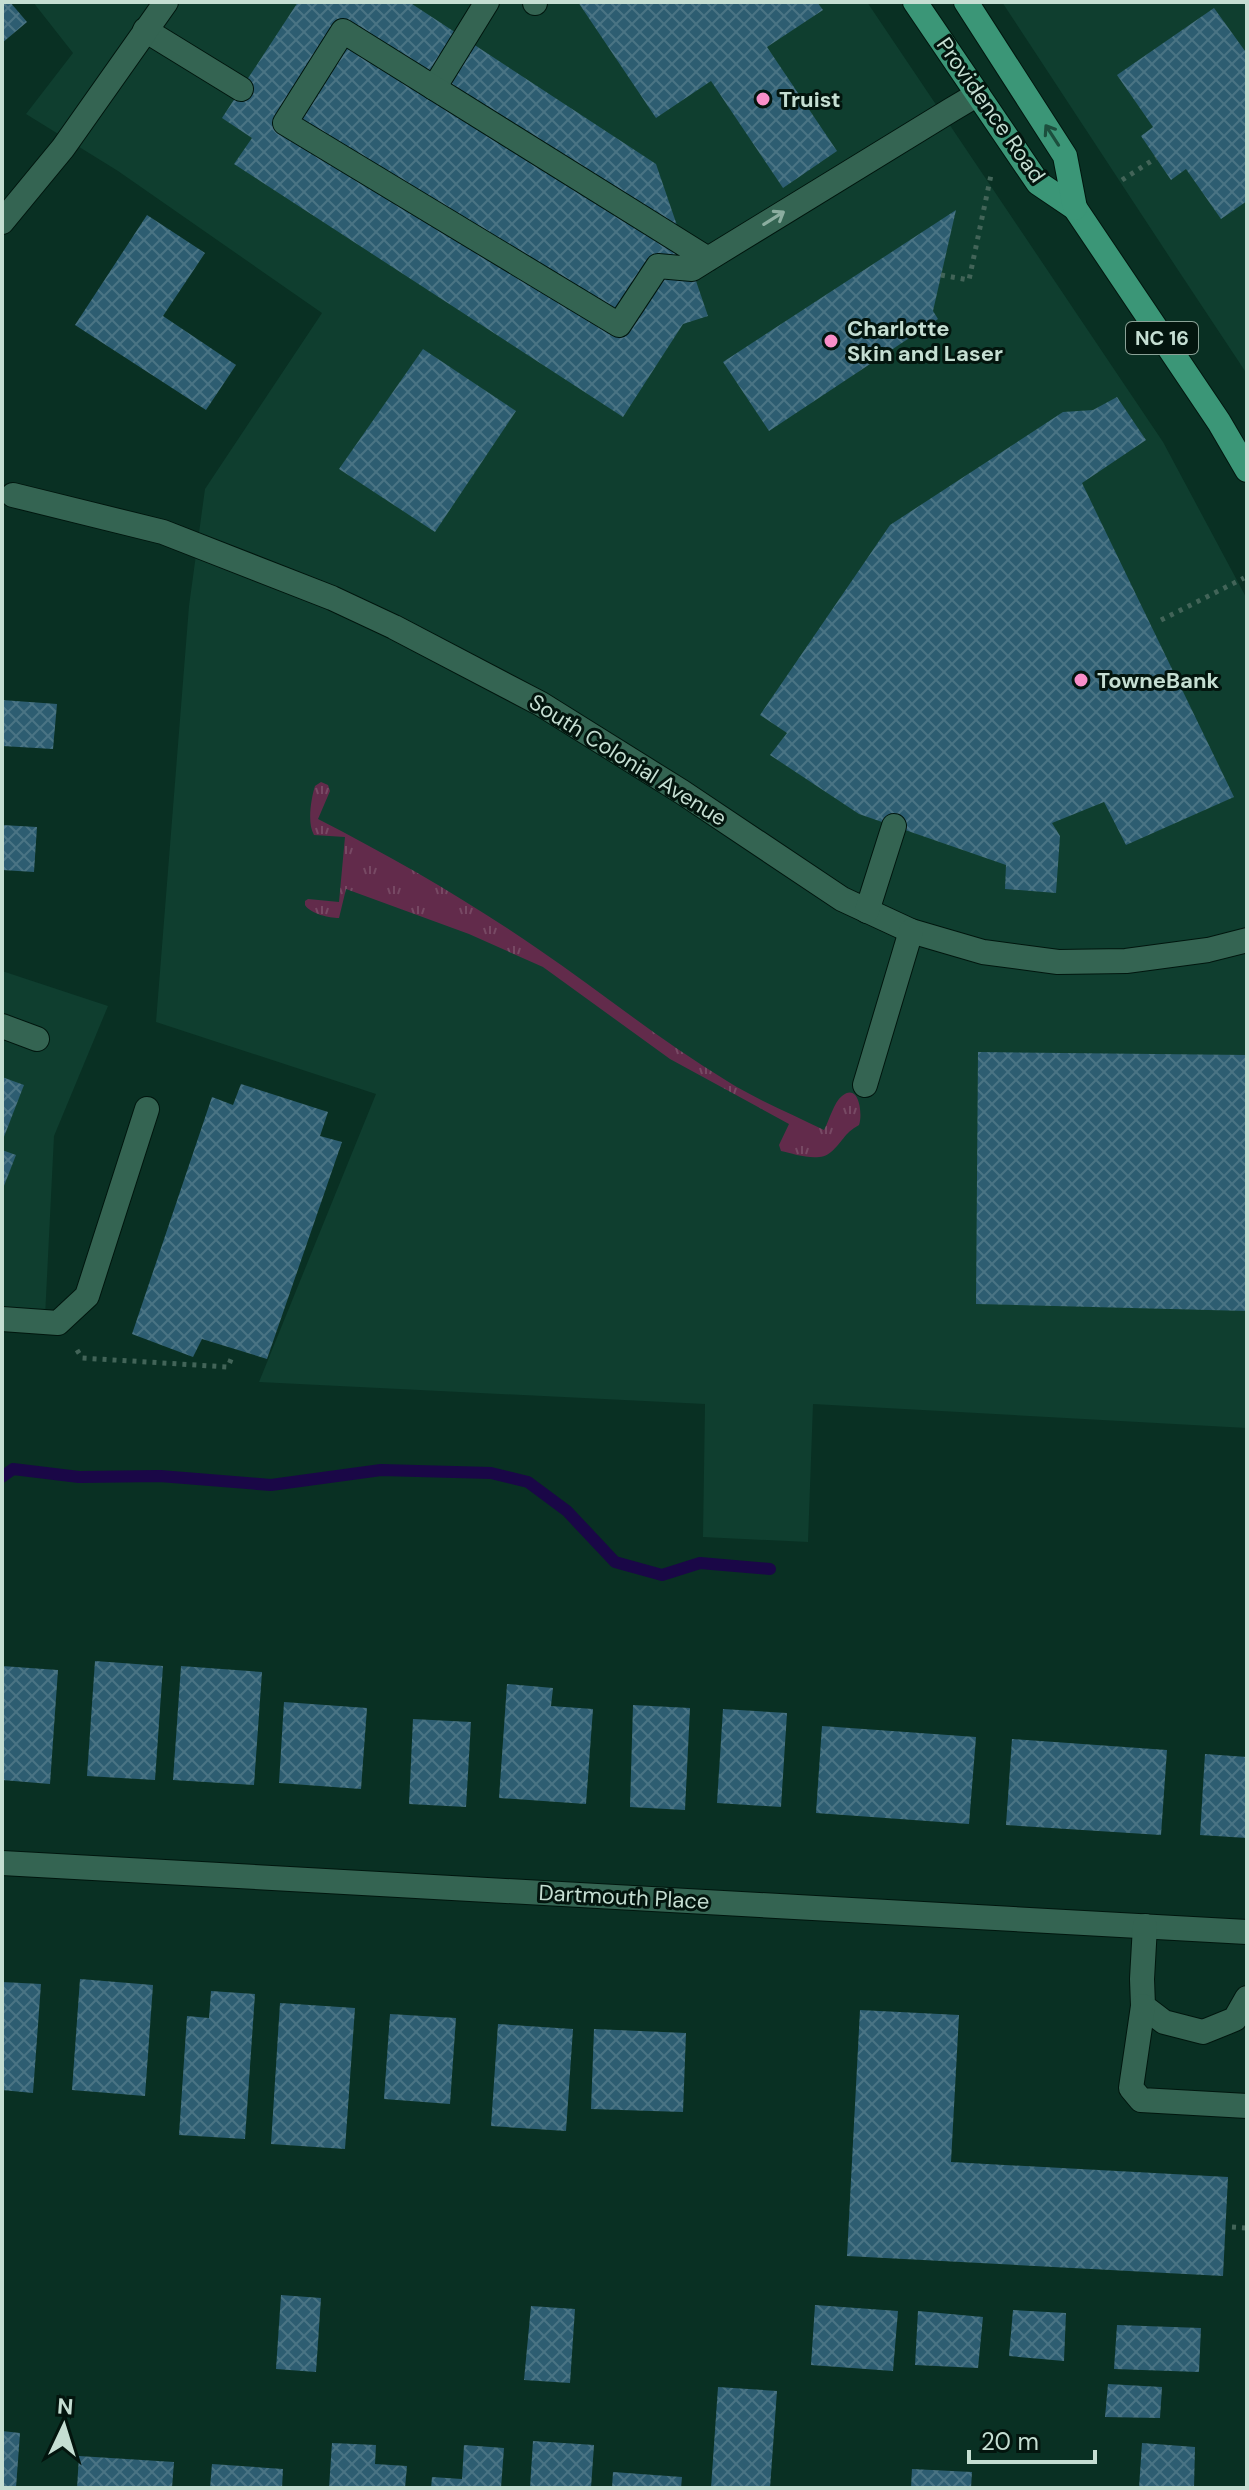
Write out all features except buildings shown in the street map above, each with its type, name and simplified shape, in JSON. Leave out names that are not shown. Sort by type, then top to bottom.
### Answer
[{"type":"main road","name":"Providence Road","points":[[915,2],[1038,183],[1075,208],[1219,422],[1247,470]]},
{"type":"main road","name":"Providence Road","points":[[966,2],[1065,156],[1075,208]]},
{"type":"street","points":[[2,222],[63,148],[166,2]]},
{"type":"street","points":[[434,88],[487,2]]},
{"type":"street","points":[[145,30],[241,89]]},
{"type":"street","points":[[708,259],[343,31],[285,123],[619,325],[658,266],[692,269],[978,94]]},
{"type":"street","name":"South Colonial Avenue","points":[[6,491],[163,532],[332,598],[394,627],[541,704],[682,792],[842,899],[911,931],[983,952],[1058,962],[1126,961],[1208,950],[1247,940]]},
{"type":"street","points":[[867,911],[894,826]]},
{"type":"street","points":[[865,1085],[911,931]]},
{"type":"street","points":[[2,1026],[37,1039]]},
{"type":"street","points":[[2,1319],[58,1323],[87,1296],[147,1109]]},
{"type":"street","name":"Dartmouth Place","points":[[2,1863],[1247,1932]]},
{"type":"street","points":[[1145,1926],[1143,2006],[1131,2088],[1141,2100],[1247,2106]]},
{"type":"street","points":[[1143,2006],[1164,2022],[1203,2032],[1235,2019],[1247,1998]]},
{"type":"path","points":[[1122,180],[1156,158]]},
{"type":"path","points":[[941,275],[969,280],[992,171]]},
{"type":"path","points":[[1161,620],[1244,578]]},
{"type":"path","points":[[74,1346],[82,1358],[228,1367],[233,1354]]},
{"type":"path","points":[[1232,2227],[1247,2228]]},
{"type":"shaded area","points":[[33,2],[867,2],[1163,442],[1247,599],[1247,1428],[813,1404],[808,1542],[703,1537],[705,1404],[259,1382],[376,1094],[156,1022],[189,606],[205,489],[322,313],[118,171],[26,114],[73,53]]},
{"type":"shaded area","points":[[1002,2],[1247,2],[1247,374],[1180,273]]},
{"type":"shaded area","points":[[2,971],[108,1006],[54,1136],[45,1317],[2,1312]]},
{"type":"green space","points":[[321,782],[328,785],[330,791],[318,819],[402,864],[484,914],[562,965],[703,1066],[750,1094],[824,1130],[839,1099],[852,1093],[860,1107],[859,1125],[835,1148],[820,1157],[781,1151],[779,1145],[789,1124],[670,1059],[543,967],[469,934],[346,889],[339,918],[311,911],[305,905],[308,899],[339,902],[345,837],[314,835],[311,804],[315,786]]},
{"type":"waterway","points":[[2,1477],[13,1469],[79,1477],[160,1476],[271,1485],[381,1470],[491,1473],[528,1482],[567,1511],[615,1562],[662,1575],[700,1563],[770,1569]]},
{"type":"place","name":"Truist","points":[[763,99]]},
{"type":"place","name":"Charlotte Skin and Laser","points":[[831,341]]},
{"type":"place","name":"TowneBank","points":[[1081,680]]}]
